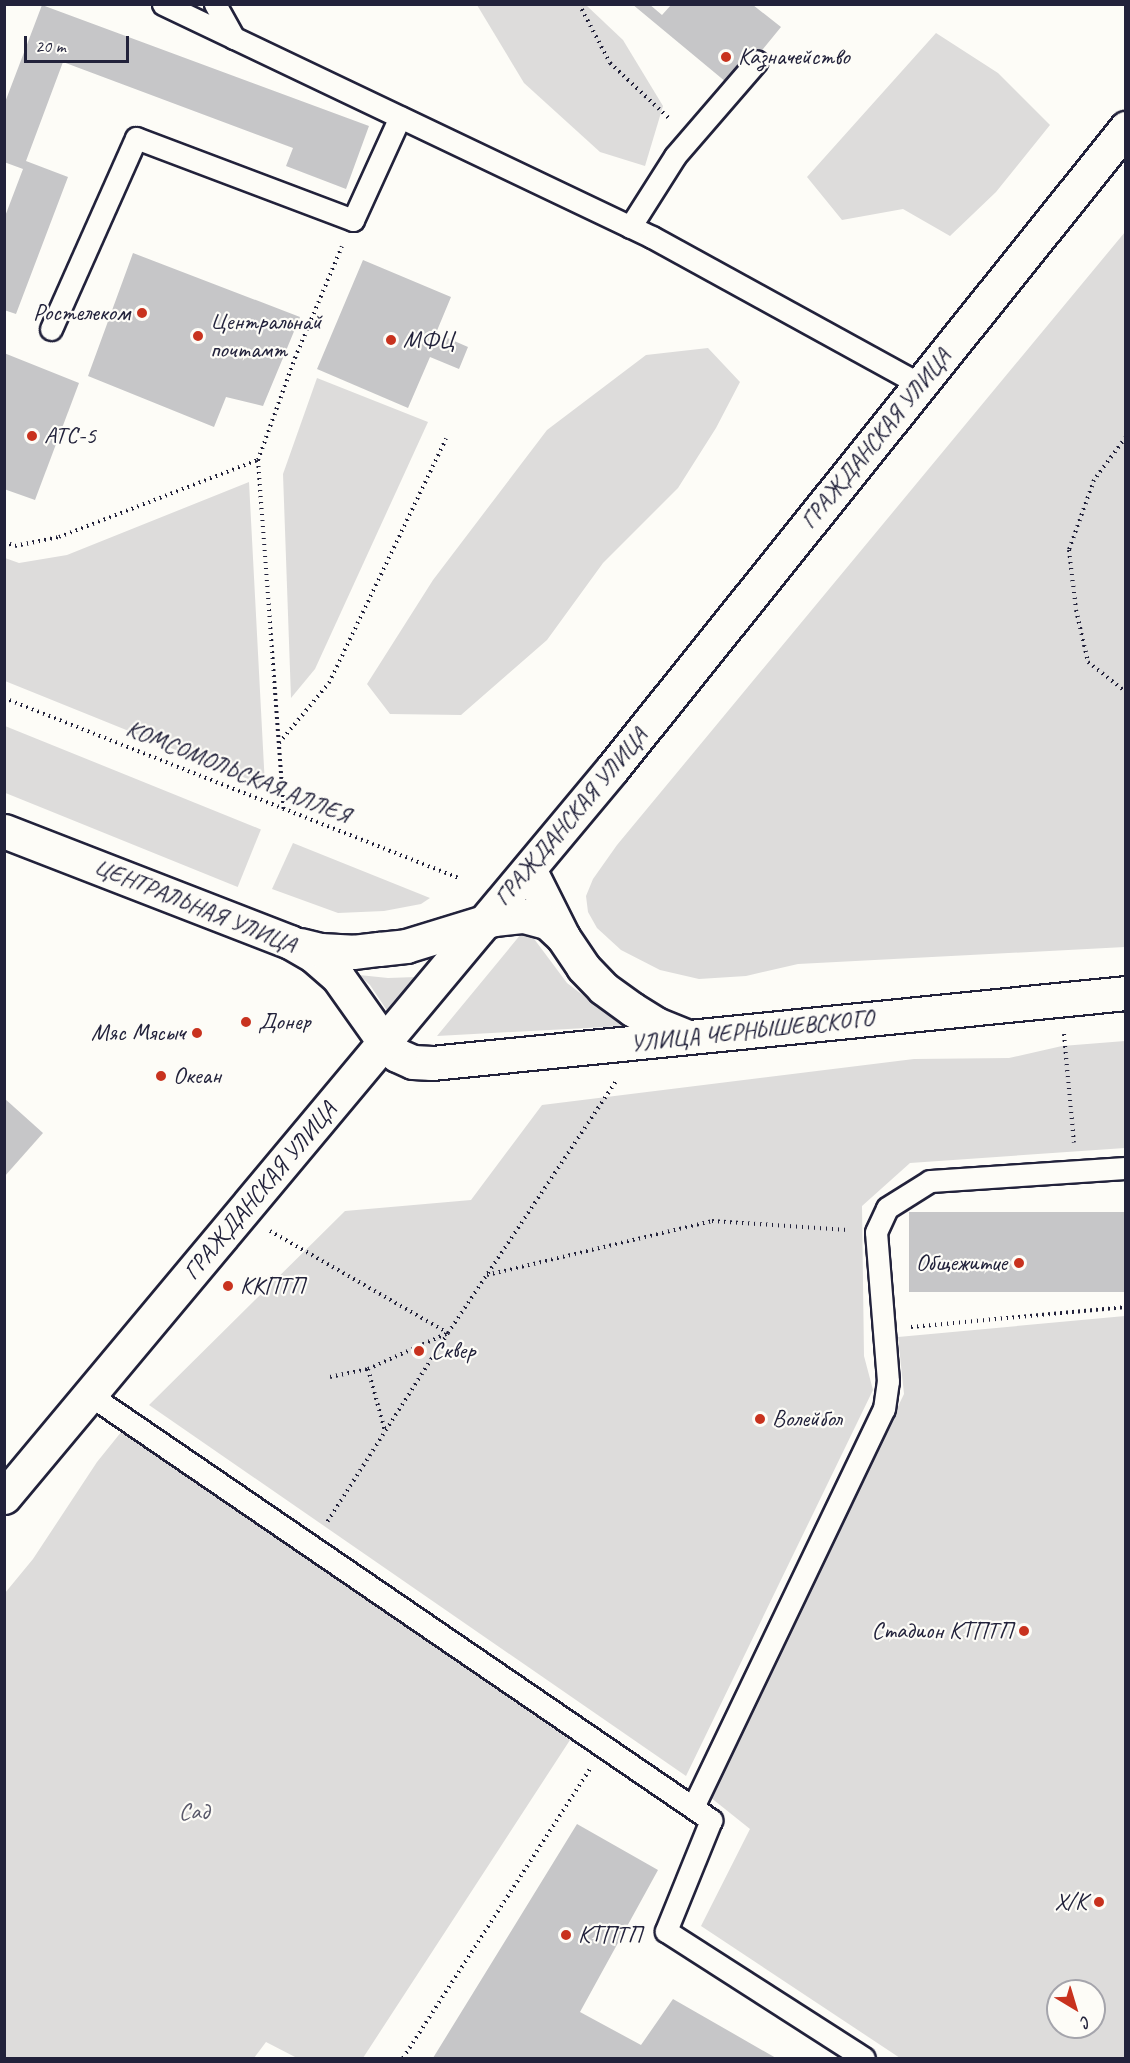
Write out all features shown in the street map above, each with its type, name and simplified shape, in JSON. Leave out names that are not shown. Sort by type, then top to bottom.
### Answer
[{"type":"street","name":"ГРАЖДАНСКАЯ УЛИЦА","points":[[4,1497],[612,769],[1125,128]]},
{"type":"street","name":"ЦЕНТРАЛЬНАЯ УЛИЦА","points":[[4,831],[290,942],[314,956],[338,978],[384,1042]]},
{"type":"street","points":[[529,869],[563,937],[583,967],[603,988],[656,1024],[687,1037]]},
{"type":"street","points":[[290,942],[320,951],[353,952],[406,946],[485,921],[524,916],[547,922],[563,937]]},
{"type":"street","points":[[406,946],[428,954],[431,962],[428,989]]},
{"type":"street","name":"УЛИЦА ЧЕРНЫШЕВСКОГО","points":[[384,1042],[397,1055],[413,1062],[432,1063],[1125,993]]},
{"type":"street","points":[[351,1082],[377,1073],[432,1063]]},
{"type":"lane","points":[[163,4],[630,227],[919,384]]},
{"type":"lane","points":[[215,4],[234,38]]},
{"type":"lane","points":[[630,227],[675,156],[757,61]]},
{"type":"lane","points":[[51,329],[136,138],[353,220],[400,117]]},
{"type":"lane","points":[[693,1807],[884,1409],[888,1382],[876,1232],[887,1208],[930,1181],[1125,1168]]},
{"type":"lane","points":[[90,1395],[711,1820],[666,1931],[864,2058]]},
{"type":"path","points":[[579,4],[610,63],[690,138]]},
{"type":"path","points":[[284,810],[258,460],[295,358],[353,220]]},
{"type":"path","points":[[1125,437],[1094,480],[1069,550],[1076,610],[1088,662],[1125,692]]},
{"type":"path","points":[[279,743],[328,683],[446,439]]},
{"type":"path","points":[[4,542],[15,546],[59,537],[258,460]]},
{"type":"path","name":"КОМСОМОЛЬСКАЯ АЛЛЕЯ","points":[[4,698],[458,878]]},
{"type":"path","points":[[1064,1028],[1077,1171]]},
{"type":"path","points":[[324,1527],[448,1333],[620,1075]]},
{"type":"path","points":[[241,1214],[448,1333]]},
{"type":"path","points":[[486,1276],[712,1221],[876,1232]]},
{"type":"path","points":[[884,1330],[1125,1306]]},
{"type":"path","points":[[330,1377],[368,1369],[448,1333]]},
{"type":"path","points":[[368,1369],[385,1432]]},
{"type":"path","points":[[403,2058],[605,1747]]},
{"type":"green space","points":[[477,5],[586,5],[623,40],[663,106],[645,166],[600,152],[524,83]]},
{"type":"green space","points":[[936,33],[998,73],[1050,125],[996,192],[950,236],[903,209],[842,220],[807,177]]},
{"type":"green space","points":[[1125,232],[1125,947],[798,964],[746,976],[699,979],[660,970],[621,950],[597,928],[588,912],[586,896],[593,879],[617,845]]},
{"type":"green space","points":[[708,348],[740,382],[716,428],[678,488],[603,563],[547,640],[461,715],[390,714],[367,684],[433,580],[547,430],[646,355]]},
{"type":"green space","points":[[317,378],[428,422],[315,669],[291,698],[283,474]]},
{"type":"green space","points":[[249,482],[265,786],[5,681],[5,558],[19,563],[67,555]]},
{"type":"green space","points":[[5,726],[261,829],[238,887],[4,792]]},
{"type":"green space","points":[[293,843],[430,898],[421,904],[384,911],[338,913],[272,889]]},
{"type":"green space","points":[[526,928],[567,983],[623,1026],[437,1036]]},
{"type":"green space","points":[[359,975],[388,978],[416,977],[388,1012],[370,985]]},
{"type":"green space","points":[[1125,1041],[1125,1148],[910,1163],[862,1206],[864,1356],[873,1390],[686,1776],[149,1405],[345,1211],[471,1200],[542,1105],[914,1059],[1009,1058],[1062,1046]]},
{"type":"green space","points":[[1125,1316],[1125,2058],[900,2058],[701,1926],[750,1829],[710,1797],[904,1394],[898,1337]]},
{"type":"green space","name":"Сад","points":[[122,1431],[570,1740],[363,2058],[297,2058],[266,2042],[254,2058],[5,2058],[5,1593],[33,1559],[97,1462]]},
{"type":"building","name":"Казначейство","points":[[632,4],[649,4],[662,15],[671,5],[753,5],[781,27],[732,87]]},
{"type":"building","points":[[42,5],[369,126],[346,189],[286,166],[293,148],[63,62],[26,161],[68,177],[16,314],[4,310],[4,219],[23,169],[4,162],[4,105]]},
{"type":"building","name":"Центральнай почтамт","points":[[133,253],[300,317],[263,406],[226,397],[214,427],[88,376]]},
{"type":"building","name":"МФЦ","points":[[363,260],[451,297],[436,333],[468,347],[459,369],[430,357],[408,408],[317,369]]},
{"type":"building","name":"АТС-5","points":[[4,353],[79,383],[35,500],[4,489]]},
{"type":"building","points":[[4,1098],[43,1133],[4,1177]]},
{"type":"building","name":"Общежитие","points":[[909,1212],[1126,1212],[1126,1292],[909,1292]]},
{"type":"building","name":"КТПТП","points":[[577,1824],[658,1870],[580,2012],[641,2045],[673,1999],[776,2058],[433,2058]]},
{"type":"place","name":"Казначейство","points":[[726,57]]},
{"type":"place","name":"Ростелеком","points":[[142,313]]},
{"type":"place","name":"Центральнай почтамт","points":[[198,336]]},
{"type":"place","name":"МФЦ","points":[[391,340]]},
{"type":"place","name":"АТС-5","points":[[32,436]]},
{"type":"place","name":"Донер","points":[[246,1022]]},
{"type":"place","name":"Мяс Мясыч","points":[[197,1033]]},
{"type":"place","name":"Океан","points":[[161,1076]]},
{"type":"place","name":"Общежитие","points":[[1019,1263]]},
{"type":"place","name":"ККПТП","points":[[228,1286]]},
{"type":"place","name":"Сквер","points":[[419,1351]]},
{"type":"place","name":"Волейбол","points":[[760,1419]]},
{"type":"place","name":"Стадион КТПТП","points":[[1024,1631]]},
{"type":"place","name":"Х/К","points":[[1099,1902]]},
{"type":"place","name":"КТПТП","points":[[566,1935]]}]
